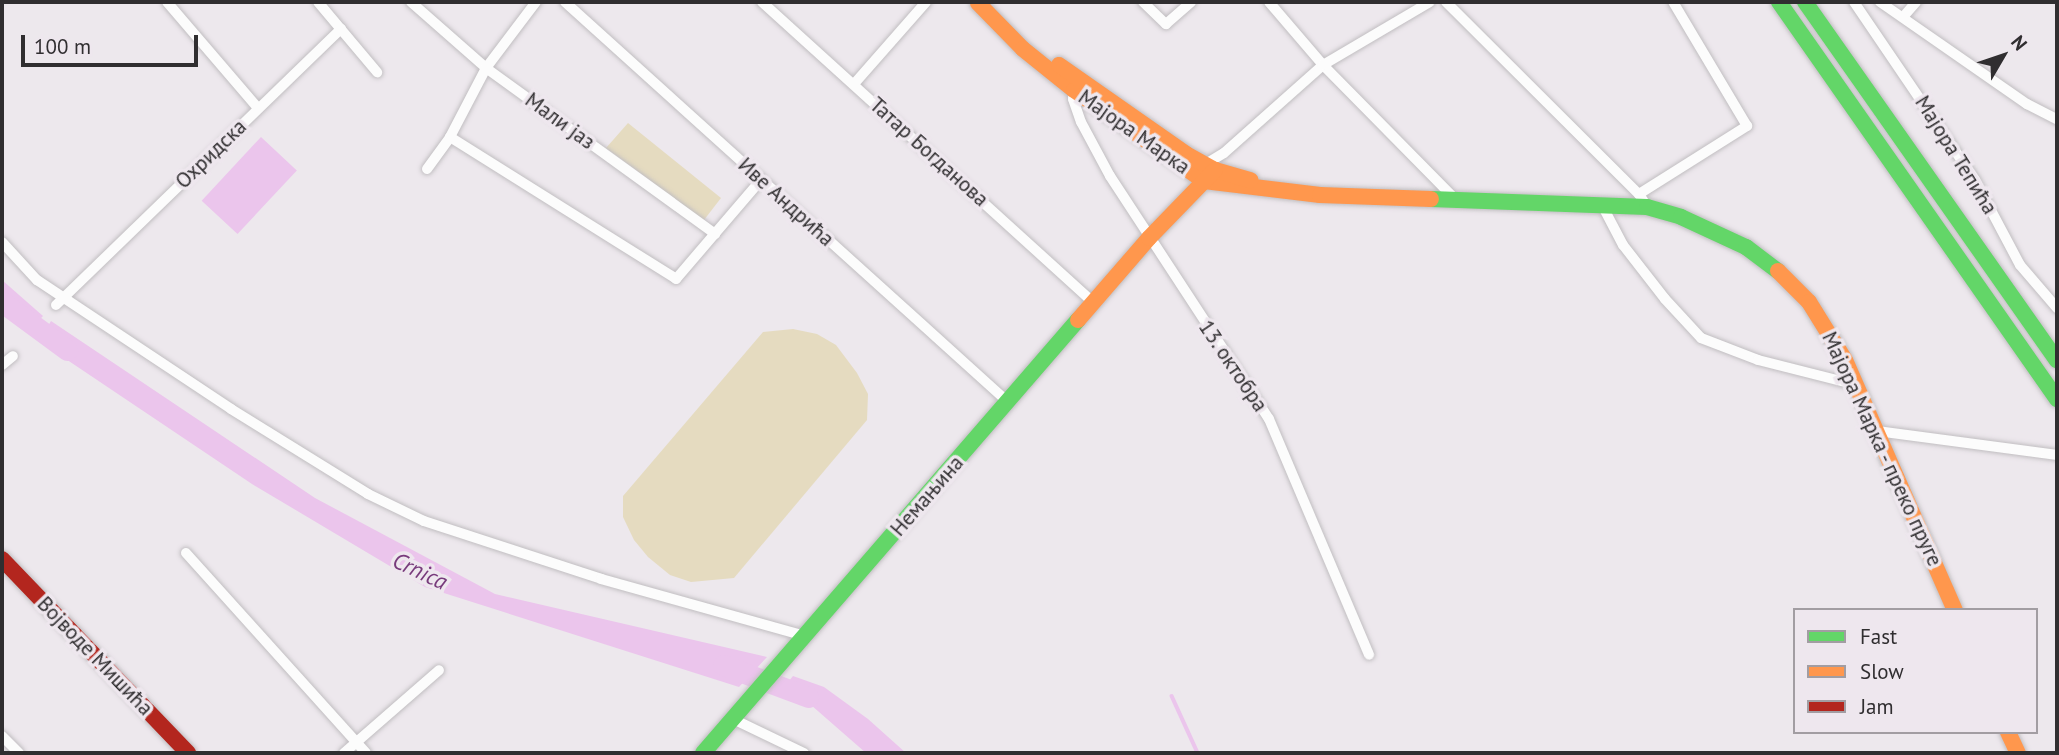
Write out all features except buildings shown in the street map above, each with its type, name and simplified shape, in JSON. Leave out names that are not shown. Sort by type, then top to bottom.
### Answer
[{"type":"main road","points":[[1779,2],[2057,399]]},
{"type":"main road","points":[[1805,2],[2057,360]]},
{"type":"main road","name":"Мајора Марка","points":[[977,3],[1023,49],[1074,90],[1204,173],[1320,195],[1574,204]]},
{"type":"main road","name":"Мајора Марка","points":[[977,3],[1204,173]]},
{"type":"main road","name":"Немањина","points":[[703,753],[1204,173]]},
{"type":"main road","name":"Мајора Марка - преко пруге","points":[[1574,204],[1602,205],[1643,200],[1718,233],[1772,266],[1809,302],[1857,385],[1954,608]]},
{"type":"main road","name":"Војводе Мишића","points":[[2,559],[188,753]]},
{"type":"main road","points":[[2009,734],[2018,753]]},
{"type":"street","name":"Охридска","points":[[60,301],[258,108],[167,2]]},
{"type":"street","points":[[318,2],[377,72]]},
{"type":"street","name":"Мали јаз","points":[[411,2],[486,68],[715,233]]},
{"type":"street","points":[[428,169],[450,137],[486,68],[536,2]]},
{"type":"street","name":"Иве Андрића","points":[[565,2],[1008,402]]},
{"type":"street","name":"Татар Богданова","points":[[762,2],[1094,303]]},
{"type":"street","points":[[854,84],[926,2]]},
{"type":"street","points":[[1143,2],[1166,24],[1191,2]]},
{"type":"street","points":[[1269,2],[1323,65],[1454,198]]},
{"type":"street","points":[[1204,173],[1323,65],[1430,2]]},
{"type":"street","points":[[1447,2],[1643,200],[1747,126],[1673,2]]},
{"type":"street","name":"Мајора Тепића","points":[[1854,2],[1975,180],[2020,265],[2057,308]]},
{"type":"street","points":[[1880,2],[2027,104],[2057,119]]},
{"type":"street","points":[[1903,17],[1916,2]]},
{"type":"street","points":[[258,108],[341,29]]},
{"type":"street","name":"13. октобра","points":[[1074,90],[1073,99],[1081,122],[1149,237],[1269,419],[1369,655]]},
{"type":"street","points":[[450,137],[672,279],[680,277],[761,180]]},
{"type":"street","points":[[1602,205],[1623,245],[1665,299],[1701,338],[1758,360],[1857,385]]},
{"type":"street","points":[[2,242],[60,301],[369,494],[424,521],[801,641]]},
{"type":"street","points":[[2,365],[13,356]]},
{"type":"street","points":[[1877,431],[2057,455]]},
{"type":"street","points":[[186,553],[366,753]]},
{"type":"street","points":[[344,753],[439,670]]},
{"type":"street","points":[[736,716],[765,737],[804,753]]},
{"type":"street","points":[[2,735],[19,753]]},
{"type":"shaded area","points":[[628,123],[721,198],[704,220],[606,148]]},
{"type":"shaded area","points":[[793,329],[817,334],[836,345],[857,373],[868,394],[867,420],[734,578],[691,582],[670,575],[648,557],[634,540],[623,517],[623,496],[763,332]]},
{"type":"water","points":[[261,137],[297,170],[238,234],[202,201]]},
{"type":"water","points":[[2,280],[43,316],[27,333],[2,312]]},
{"type":"water","points":[[51,321],[315,498],[495,594],[767,657],[739,687],[425,587],[252,484],[39,341]]},
{"type":"water","points":[[793,676],[824,687],[868,719],[906,753],[866,753],[811,705],[780,692]]},
{"type":"waterway","name":"Crnica","points":[[2,302],[67,350]]},
{"type":"waterway","name":"Crnica","points":[[723,665],[808,697]]},
{"type":"waterway","points":[[1172,696],[1198,753]]},
{"type":"traffic: fast","points":[[1779,2],[2057,399]]},
{"type":"traffic: fast","points":[[1805,2],[2057,360]]},
{"type":"traffic: fast","points":[[1431,199],[1647,207],[1681,217],[1746,247],[1778,271]]},
{"type":"traffic: fast","points":[[703,753],[1078,320]]},
{"type":"traffic: slow","points":[[978,3],[1023,49],[1074,90],[1204,181],[1320,195],[1431,199]]},
{"type":"traffic: slow","points":[[1059,65],[1186,154],[1215,170],[1251,180]]},
{"type":"traffic: slow","points":[[1078,320],[1149,238],[1215,170]]},
{"type":"traffic: slow","points":[[1778,271],[1809,302],[1845,360],[1954,608]]},
{"type":"traffic: slow","points":[[2009,734],[2018,753]]},
{"type":"traffic: jam","points":[[2,559],[188,753]]}]
